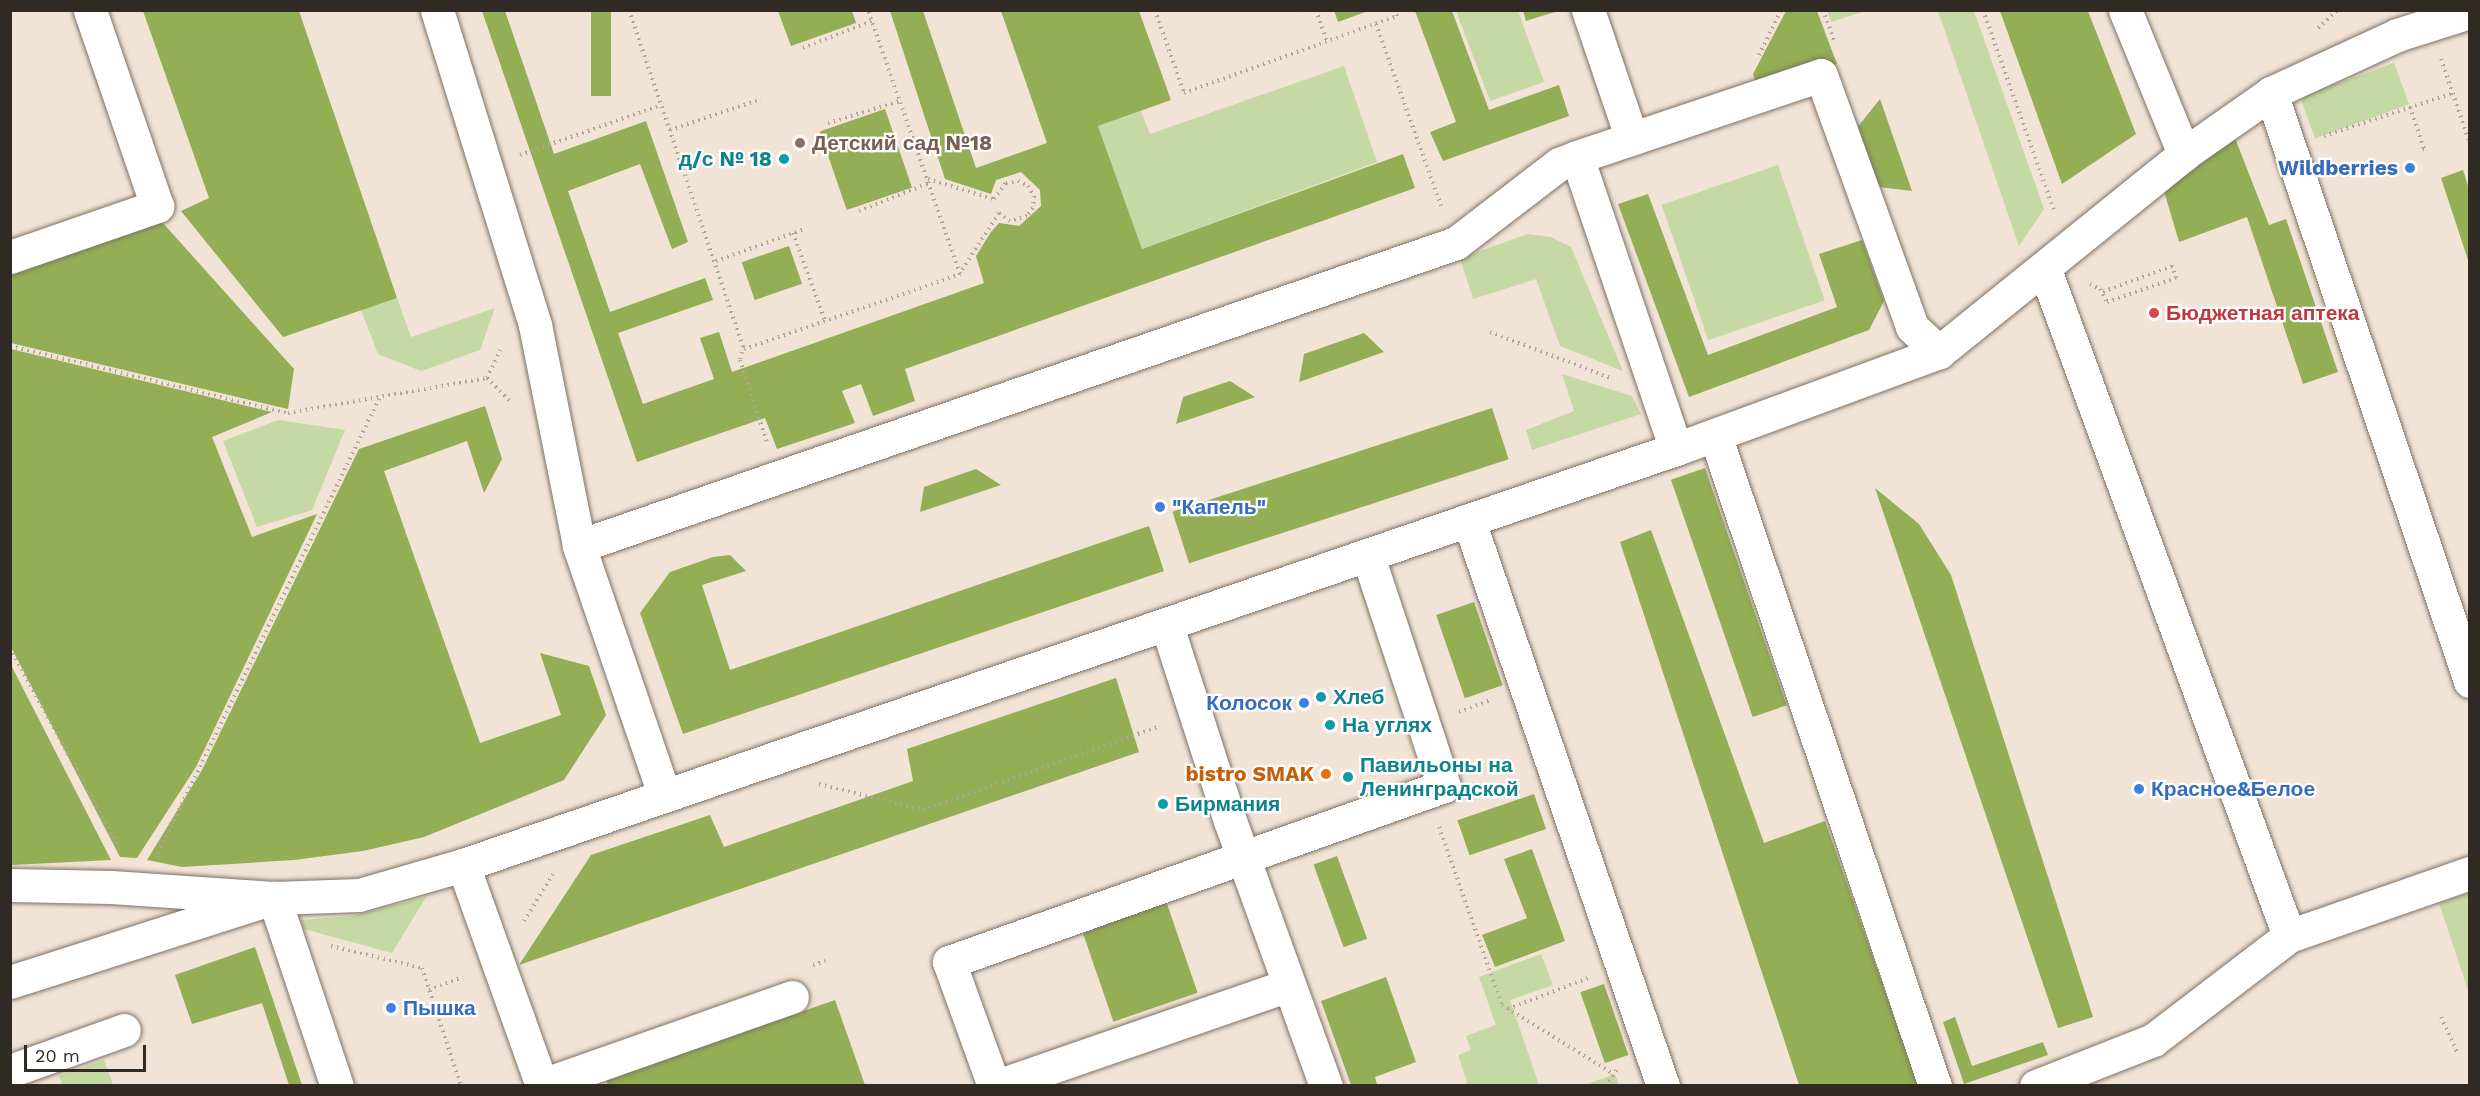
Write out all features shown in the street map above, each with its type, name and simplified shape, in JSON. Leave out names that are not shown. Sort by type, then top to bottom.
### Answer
[{"type":"lane","points":[[10,257],[157,206],[90,10]]},
{"type":"lane","points":[[436,10],[526,298],[579,546],[664,794]]},
{"type":"lane","points":[[1588,10],[1632,139]]},
{"type":"lane","points":[[2125,10],[2184,154]]},
{"type":"lane","points":[[10,885],[141,889],[274,898],[359,896],[463,865],[664,794],[1167,626],[1676,449],[1939,352],[2045,270],[2184,154],[2271,93],[2392,23],[2430,24],[2469,12]]},
{"type":"lane","points":[[579,546],[1456,243],[1559,164],[1821,75],[1912,327],[1939,352]]},
{"type":"lane","points":[[2271,93],[2469,681]]},
{"type":"lane","points":[[1577,157],[1676,449]]},
{"type":"lane","points":[[2045,270],[2289,936]]},
{"type":"lane","points":[[1715,435],[1935,1086]]},
{"type":"lane","points":[[1469,521],[1663,1086]]},
{"type":"lane","points":[[1288,985],[995,1086],[949,962],[1436,790],[1424,724],[1368,556]]},
{"type":"lane","points":[[1167,626],[1243,857],[1326,1086]]},
{"type":"lane","points":[[463,865],[542,1085],[792,997]]},
{"type":"lane","points":[[2036,1086],[2152,1040],[2289,936],[2469,873]]},
{"type":"lane","points":[[274,898],[337,1086]]},
{"type":"lane","points":[[10,982],[274,898]]},
{"type":"lane","points":[[10,1071],[124,1030]]},
{"type":"path","points":[[629,10],[716,261],[743,346],[740,360],[779,477]]},
{"type":"path","points":[[868,10],[960,274]]},
{"type":"path","points":[[1155,10],[1184,93],[1397,16],[1395,10]]},
{"type":"path","points":[[1316,10],[1327,42]]},
{"type":"path","points":[[1983,10],[2058,222]]},
{"type":"path","points":[[2316,28],[2337,10]]},
{"type":"path","points":[[803,48],[872,21]]},
{"type":"path","points":[[1376,24],[1456,243]]},
{"type":"path","points":[[2430,24],[2469,144]]},
{"type":"path","points":[[2289,148],[2453,93]]},
{"type":"path","points":[[670,130],[761,99]]},
{"type":"path","points":[[828,123],[900,101]]},
{"type":"path","points":[[541,148],[661,105]]},
{"type":"path","points":[[2410,107],[2424,148],[2418,150]]},
{"type":"path","points":[[743,346],[744,349],[960,274],[999,213],[1010,220],[1027,216],[1033,208],[1034,196],[1028,186],[1018,181],[1006,183],[994,199],[928,181],[859,211]]},
{"type":"path","points":[[716,261],[804,229]]},
{"type":"path","points":[[794,233],[825,321]]},
{"type":"path","points":[[2172,266],[2176,278],[2131,294],[2107,302],[2101,290],[2172,266]]},
{"type":"path","points":[[10,346],[288,413],[487,378],[526,298]]},
{"type":"path","points":[[1490,332],[1657,396]]},
{"type":"path","points":[[141,889],[380,397]]},
{"type":"path","points":[[10,648],[141,889]]},
{"type":"path","points":[[1424,724],[1526,687]]},
{"type":"path","points":[[814,783],[923,810],[1195,713]]},
{"type":"path","points":[[1557,778],[1507,796],[1436,790],[1502,1005],[1612,1073]]},
{"type":"path","points":[[498,964],[556,869]]},
{"type":"path","points":[[286,935],[422,968],[461,1086]]},
{"type":"path","points":[[1507,1009],[1622,966]]},
{"type":"path","points":[[2441,1017],[2458,1054]]},
{"type":"green space","points":[[1334,10],[1368,10],[1368,11],[1338,22]]},
{"type":"green space","points":[[1523,10],[1558,10],[1558,11],[1526,21]]},
{"type":"green space","points":[[1827,10],[1865,11],[1831,22]]},
{"type":"green space","points":[[143,11],[299,11],[397,298],[283,337],[181,211],[209,198]]},
{"type":"green space","points":[[482,11],[505,11],[554,154],[646,121],[688,242],[672,249],[640,164],[568,191],[610,312],[705,278],[713,300],[618,333],[643,404],[714,379],[700,338],[719,332],[732,372],[984,283],[976,256],[991,232],[999,223],[1019,226],[1041,206],[1040,190],[1021,172],[996,180],[991,194],[945,179],[890,11],[923,11],[976,168],[1047,143],[1001,11],[1139,11],[1171,100],[1098,126],[1142,249],[1403,154],[1415,188],[905,369],[915,401],[873,416],[861,384],[842,391],[855,423],[777,449],[765,418],[637,462]]},
{"type":"green space","points":[[591,11],[611,11],[611,96],[591,96]]},
{"type":"green space","points":[[778,11],[852,11],[856,23],[791,46]]},
{"type":"green space","points":[[1415,11],[1452,11],[1489,110],[1559,85],[1569,116],[1443,161],[1430,132],[1456,122]]},
{"type":"green space","points":[[1456,11],[1518,11],[1544,82],[1490,101]]},
{"type":"green space","points":[[1786,11],[1817,11],[1837,64],[1758,89],[1753,74]]},
{"type":"green space","points":[[1938,11],[1974,11],[2044,209],[2019,246]]},
{"type":"green space","points":[[2000,11],[2088,11],[2136,134],[2062,184]]},
{"type":"green space","points":[[2394,63],[2409,104],[2315,139],[2300,97]]},
{"type":"green space","points":[[1344,66],[1377,162],[1142,249],[1098,126],[1141,111],[1150,134]]},
{"type":"green space","points":[[1880,99],[1912,191],[1878,187],[1856,129]]},
{"type":"green space","points":[[885,109],[912,187],[847,210],[820,131]]},
{"type":"green space","points":[[2233,133],[2269,225],[2286,219],[2338,372],[2303,384],[2247,217],[2179,242],[2164,191]]},
{"type":"green space","points":[[1778,165],[1825,300],[1708,340],[1662,205]]},
{"type":"green space","points":[[2463,170],[2469,189],[2469,263],[2441,178]]},
{"type":"green space","points":[[1648,194],[1708,355],[1837,307],[1819,254],[1862,240],[1884,301],[1869,330],[1689,397],[1618,204]]},
{"type":"green space","points":[[162,222],[294,369],[288,409],[11,343],[10,271]]},
{"type":"green space","points":[[1528,234],[1551,237],[1571,247],[1623,371],[1560,346],[1536,279],[1473,299],[1460,258]]},
{"type":"green space","points":[[789,246],[802,284],[755,300],[742,262]]},
{"type":"green space","points":[[397,298],[411,337],[495,308],[480,350],[421,371],[378,354],[361,310]]},
{"type":"green space","points":[[1364,333],[1384,352],[1299,382],[1304,354]]},
{"type":"green space","points":[[11,349],[272,412],[212,437],[252,537],[317,514],[196,767],[137,858],[120,857],[11,647]]},
{"type":"green space","points":[[1562,374],[1632,396],[1641,414],[1532,450],[1526,430],[1574,411]]},
{"type":"green space","points":[[1230,381],[1255,397],[1176,424],[1183,397]]},
{"type":"green space","points":[[485,406],[502,459],[484,493],[467,441],[384,471],[480,743],[561,715],[540,653],[589,666],[606,715],[564,780],[424,837],[363,851],[294,860],[182,867],[147,860],[202,770],[359,449]]},
{"type":"green space","points":[[1492,408],[1509,459],[1189,563],[1172,512]]},
{"type":"green space","points":[[278,420],[345,430],[312,510],[257,527],[223,441]]},
{"type":"green space","points":[[1705,468],[1787,705],[1753,717],[1671,480]]},
{"type":"green space","points":[[976,469],[1001,485],[920,512],[924,487]]},
{"type":"green space","points":[[1875,488],[1919,524],[1951,575],[2093,1017],[2058,1028]]},
{"type":"green space","points":[[1149,526],[1164,571],[683,734],[640,613],[670,572],[713,557],[730,555],[746,571],[702,585],[730,670]]},
{"type":"green space","points":[[1651,530],[1764,843],[1825,821],[1918,1085],[1799,1085],[1620,542]]},
{"type":"green space","points":[[1474,602],[1503,685],[1465,698],[1436,615]]},
{"type":"green space","points":[[11,665],[111,860],[11,865]]},
{"type":"green space","points":[[1116,678],[1139,752],[519,965],[591,855],[710,815],[724,847],[913,781],[907,749]]},
{"type":"green space","points":[[1534,794],[1546,829],[1469,855],[1457,820]]},
{"type":"green space","points":[[1532,849],[1565,941],[1495,967],[1482,935],[1527,918],[1504,859]]},
{"type":"green space","points":[[1337,856],[1367,939],[1344,947],[1314,865]]},
{"type":"green space","points":[[2470,893],[2469,993],[2439,903]]},
{"type":"green space","points":[[426,897],[392,953],[304,929],[301,920],[352,916]]},
{"type":"green space","points":[[1166,901],[1198,993],[1113,1022],[1082,930]]},
{"type":"green space","points":[[255,947],[302,1085],[289,1085],[262,1003],[192,1024],[175,975]]},
{"type":"green space","points":[[1541,954],[1553,985],[1510,1000],[1539,1085],[1468,1085],[1458,1055],[1471,1050],[1466,1036],[1496,1025],[1479,977]]},
{"type":"green space","points":[[1386,977],[1416,1062],[1375,1077],[1377,1085],[1351,1085],[1321,1001]]},
{"type":"green space","points":[[1604,984],[1628,1055],[1605,1063],[1580,992]]},
{"type":"green space","points":[[835,1000],[865,1085],[608,1085],[606,1080]]},
{"type":"green space","points":[[1955,1017],[1972,1066],[2043,1042],[2048,1055],[1964,1084],[1943,1022]]},
{"type":"green space","points":[[104,1060],[113,1085],[62,1085],[59,1076]]},
{"type":"green space","points":[[1615,1074],[1619,1085],[1585,1085]]},
{"type":"place","name":"Детский сад №18","points":[[800,143]]},
{"type":"place","name":"д/с № 18","points":[[784,159]]},
{"type":"place","name":"Wildberries","points":[[2410,168]]},
{"type":"place","name":"Бюджетная аптека","points":[[2154,313]]},
{"type":"place","name":"\"Капель\"","points":[[1160,507]]},
{"type":"place","name":"Хлеб","points":[[1321,697]]},
{"type":"place","name":"Колосок","points":[[1304,703]]},
{"type":"place","name":"На углях","points":[[1330,725]]},
{"type":"place","name":"bistro SMAK","points":[[1326,774]]},
{"type":"place","name":"Павильоны на Ленинградской","points":[[1348,777]]},
{"type":"place","name":"Красное&Белое","points":[[2139,789]]},
{"type":"place","name":"Бирмания","points":[[1163,804]]},
{"type":"place","name":"Пышка","points":[[391,1008]]}]
